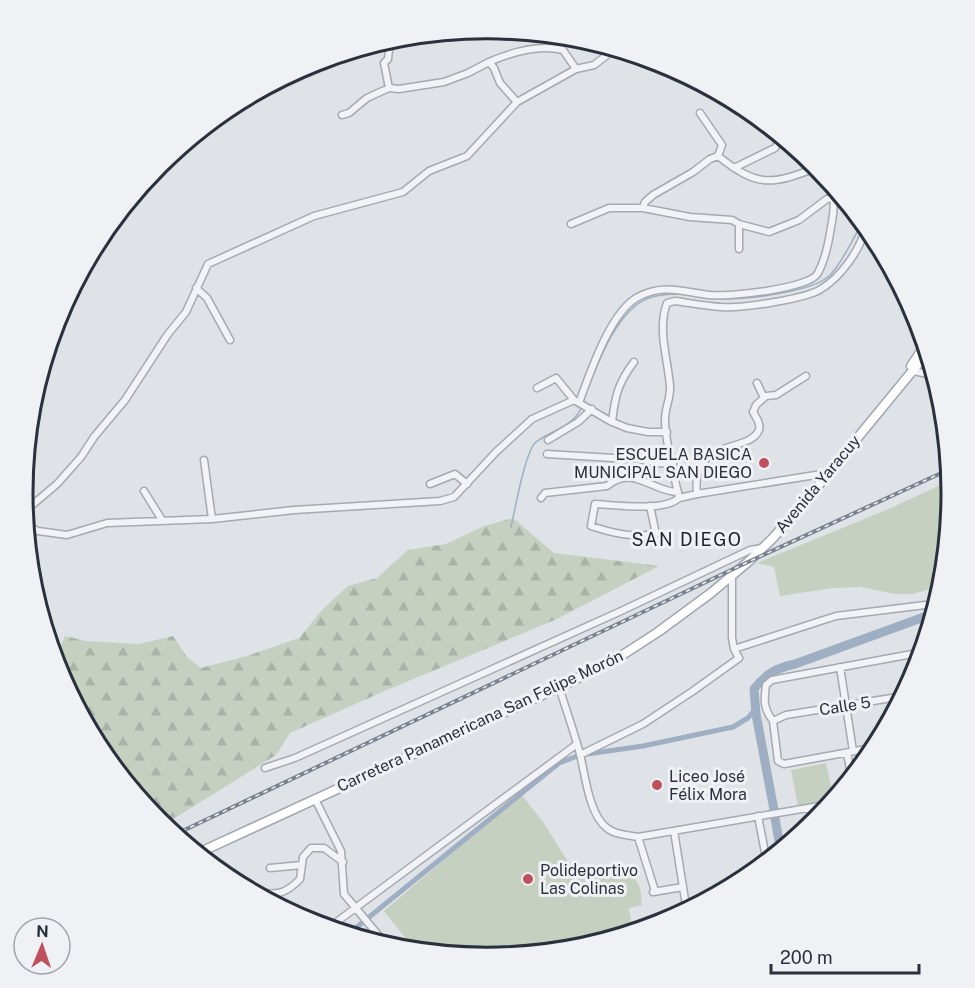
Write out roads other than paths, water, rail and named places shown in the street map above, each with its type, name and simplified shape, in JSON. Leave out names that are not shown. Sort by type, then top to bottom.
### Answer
[{"type":"main road","points":[[885,404],[920,353]]},
{"type":"main road","points":[[885,404],[922,360]]},
{"type":"main road","name":"Avenida Yaracuy","points":[[748,562],[799,509],[885,404]]},
{"type":"main road","name":"Carretera Panamericana San Felipe Morón","points":[[205,850],[559,687],[621,656],[676,619],[748,562]]},
{"type":"street","points":[[342,115],[367,98],[389,88],[399,89],[444,82],[504,55],[549,47],[563,50],[576,69]]},
{"type":"street","points":[[389,50],[388,58],[384,63],[389,88]]},
{"type":"street","points":[[33,504],[57,484],[81,457],[94,437],[125,400],[168,334],[186,312],[195,288],[208,264],[314,216],[403,192],[429,171],[467,156],[517,102],[576,69],[594,65],[607,55]]},
{"type":"street","points":[[489,62],[500,83],[517,102]]},
{"type":"street","points":[[643,208],[653,195],[718,156],[722,145],[700,113]]},
{"type":"street","points":[[734,168],[776,148],[778,144]]},
{"type":"street","points":[[718,156],[734,168],[760,181],[794,177],[807,171]]},
{"type":"street","points":[[571,224],[609,208],[643,208],[690,217],[732,220],[769,232],[799,220],[827,199],[832,198]]},
{"type":"street","points":[[35,529],[67,535],[107,523],[212,519],[294,510],[440,501],[454,497],[509,438],[532,419],[578,402],[609,332],[620,314],[637,297],[658,289],[677,289],[711,295],[752,293],[791,287],[814,279],[818,274],[828,244],[833,199]]},
{"type":"street","points":[[739,224],[739,249]]},
{"type":"street","points":[[650,506],[656,534],[646,536],[616,534],[591,526],[595,504],[650,506],[674,502],[678,495],[665,418],[670,389],[664,334],[664,312],[667,303],[675,301],[724,308],[802,297],[821,290],[835,278],[858,246],[862,236]]},
{"type":"street","points":[[195,288],[207,298],[230,340]]},
{"type":"street","points":[[612,422],[615,396],[623,377],[634,362]]},
{"type":"street","points":[[913,371],[926,374]]},
{"type":"street","points":[[697,494],[695,478],[705,460],[717,451],[753,437],[759,430],[759,424],[753,412],[756,405],[766,396],[776,395],[806,376]]},
{"type":"street","points":[[537,388],[556,378],[578,402],[612,422],[648,432],[667,432]]},
{"type":"street","points":[[757,383],[764,398]]},
{"type":"street","points":[[548,440],[578,422],[590,408]]},
{"type":"street","points":[[547,454],[636,459],[673,464]]},
{"type":"street","points":[[204,460],[212,519]]},
{"type":"street","points":[[541,498],[545,493],[607,486],[614,480],[630,478],[643,479],[678,495],[829,473]]},
{"type":"street","points":[[430,484],[455,474],[466,484]]},
{"type":"street","points":[[144,492],[162,520]]},
{"type":"street","points":[[265,768],[295,759],[750,550],[762,548]]},
{"type":"street","points":[[580,755],[643,724],[693,692],[739,658],[734,649],[732,575]]},
{"type":"street","points":[[734,649],[836,616],[925,605]]},
{"type":"street","points":[[863,750],[784,764],[778,760],[773,721],[766,712],[764,699],[766,685],[784,677],[913,654]]},
{"type":"street","points":[[840,667],[851,767]]},
{"type":"street","points":[[559,687],[577,744],[592,805],[606,828],[617,833],[638,837],[817,807]]},
{"type":"street","name":"Calle 5","points":[[773,721],[786,716],[893,698]]},
{"type":"street","points":[[336,922],[577,744]]},
{"type":"street","points":[[315,799],[337,843],[343,862],[344,894],[378,935]]},
{"type":"street","points":[[810,808],[811,813]]},
{"type":"street","points":[[758,816],[765,854]]},
{"type":"street","points":[[674,831],[686,903]]},
{"type":"street","points":[[638,837],[654,891],[683,886]]},
{"type":"street","points":[[272,895],[285,892],[300,879],[305,853],[314,847],[330,850],[343,862]]},
{"type":"street","points":[[270,868],[302,865]]},
{"type":"waterway","points":[[717,298],[776,294],[820,282],[838,266],[858,231]]},
{"type":"waterway","points":[[583,401],[600,358],[616,328],[626,315],[649,298],[686,294]]},
{"type":"waterway","points":[[511,527],[524,468],[532,448],[536,442],[574,419],[582,406]]},
{"type":"waterway","points":[[774,810],[756,714],[754,689],[763,679],[782,667],[926,616]]},
{"type":"waterway","points":[[355,928],[559,763],[580,755],[643,746],[733,727],[748,718],[756,708]]},
{"type":"waterway","points":[[775,818],[779,842]]},
{"type":"railway","points":[[183,831],[748,562],[941,473]]},
{"type":"place","name":"ESCUELA BASICA MUNICIPAL SAN DIEGO","points":[[764,463]]},
{"type":"place","name":"Liceo José Félix Mora","points":[[657,785]]},
{"type":"place","name":"Polideportivo Las Colinas","points":[[528,879]]},
{"type":"district","name":"SAN DIEGO","points":[[687,539]]}]
